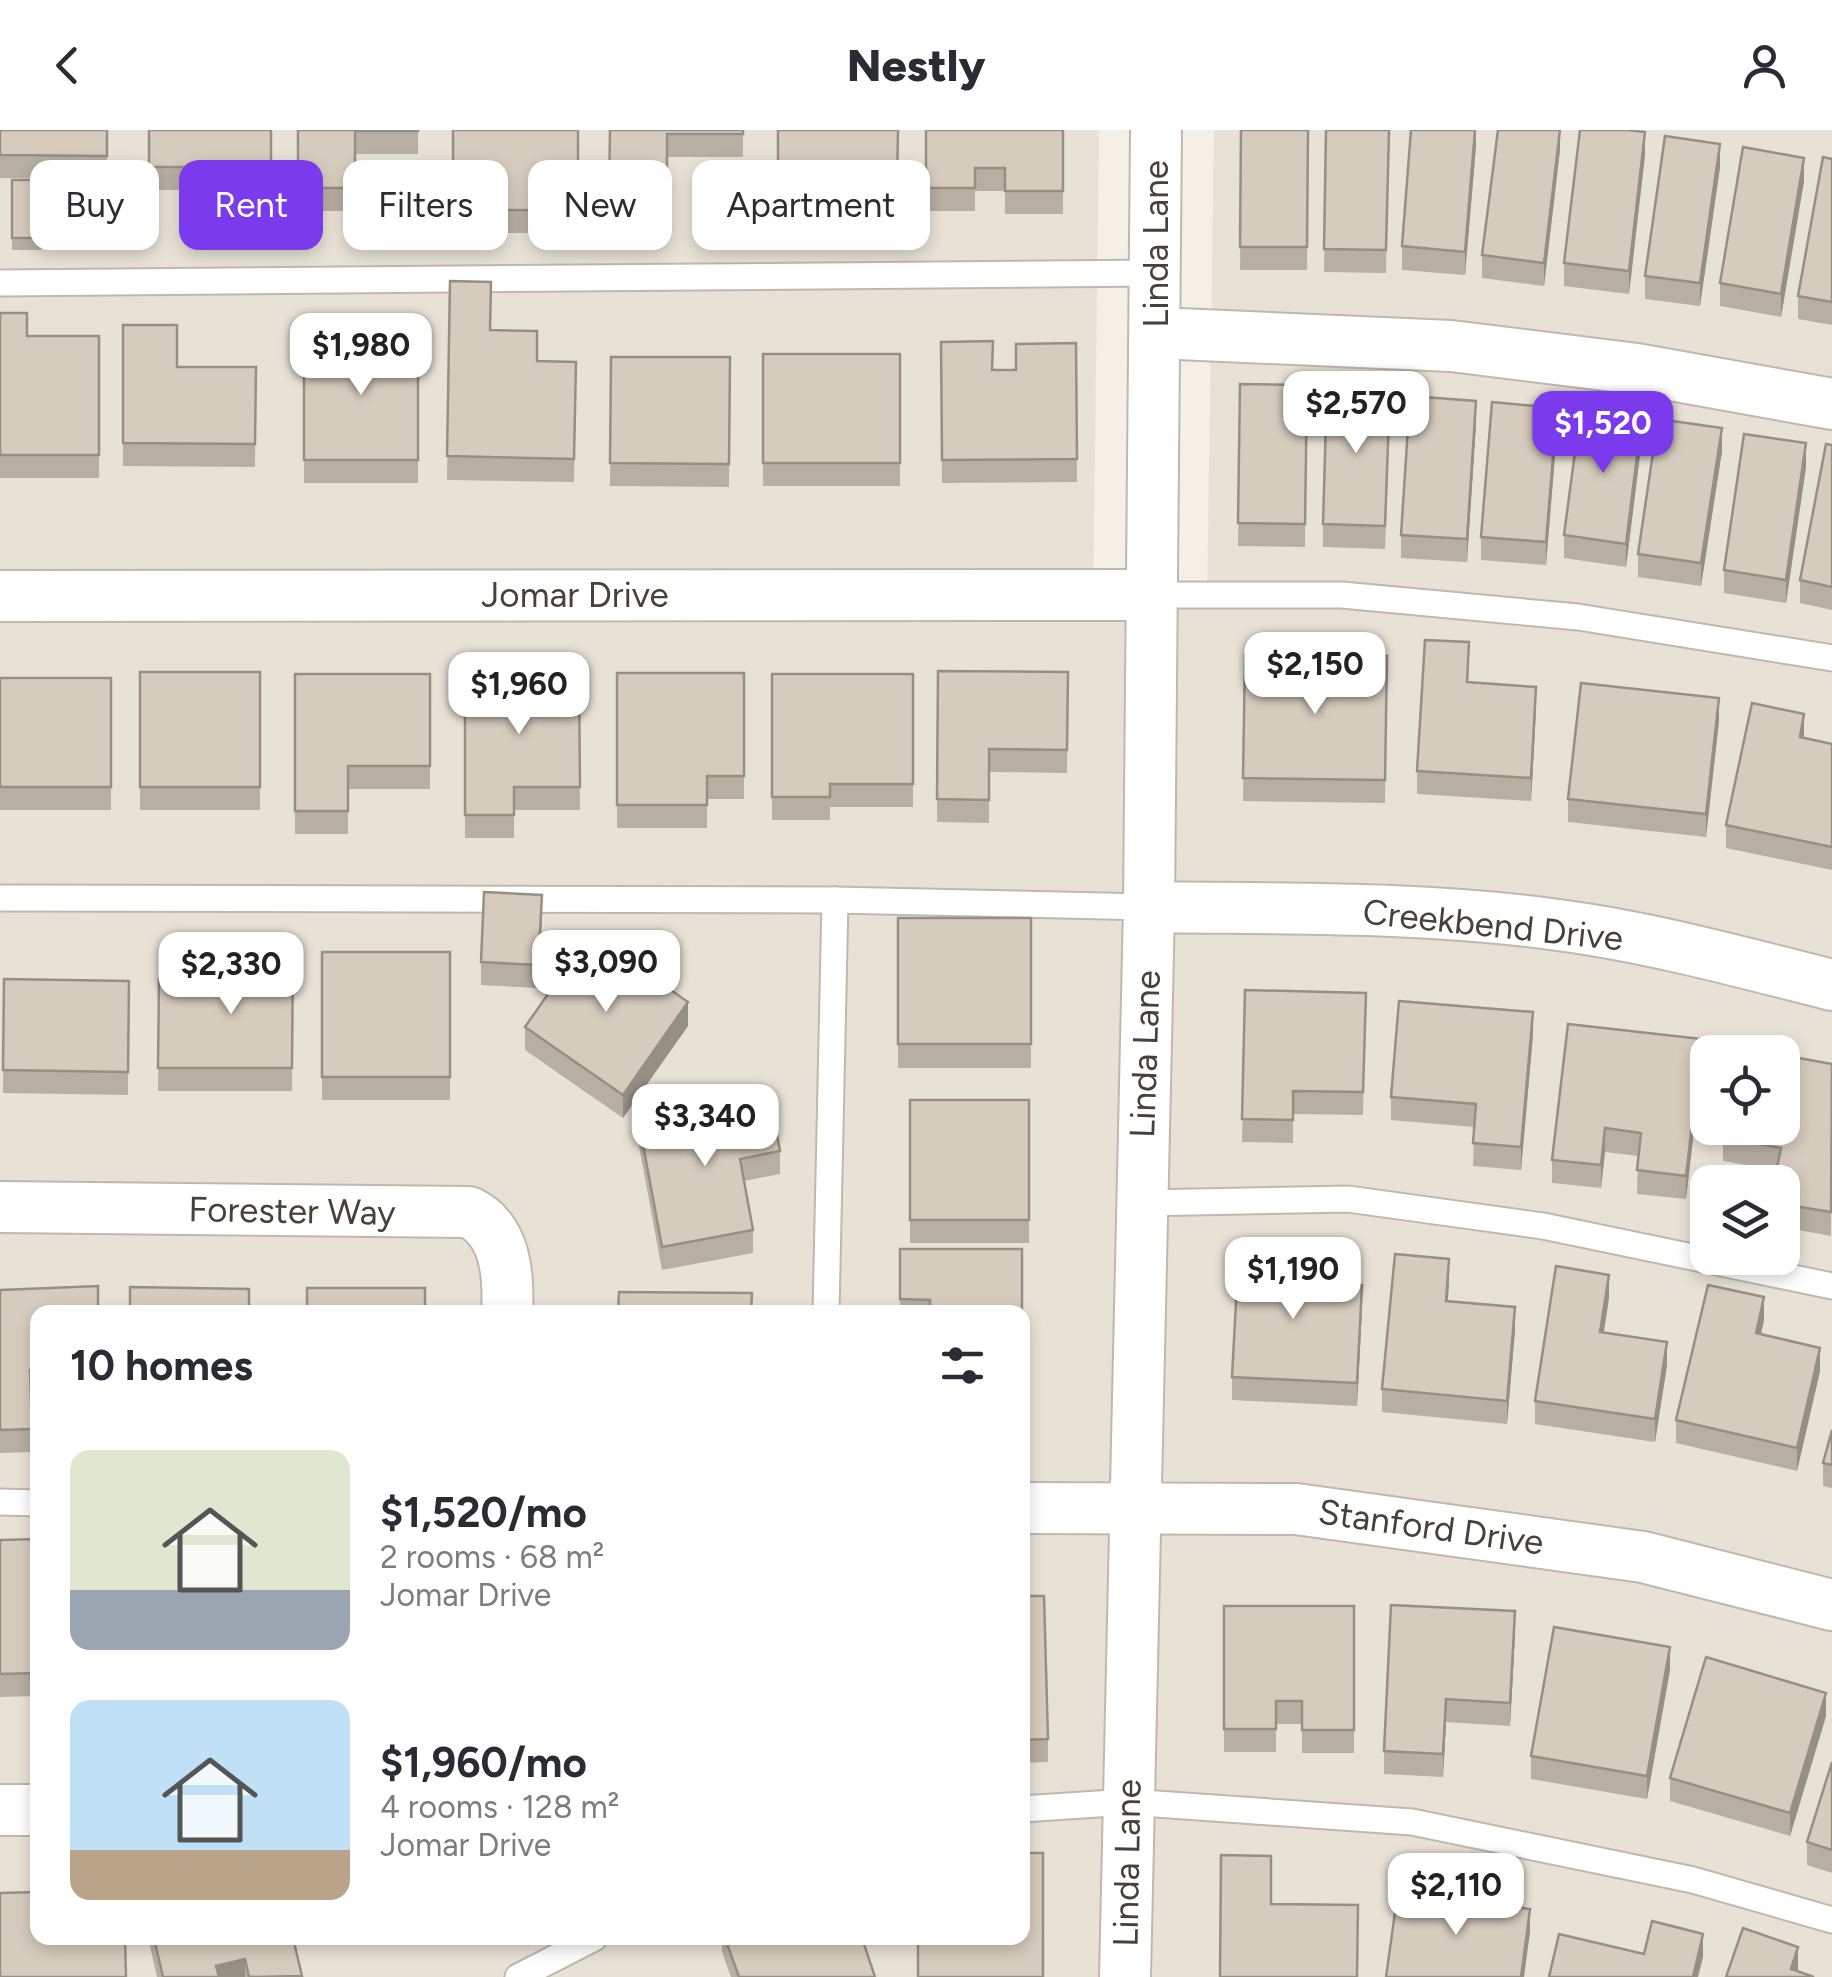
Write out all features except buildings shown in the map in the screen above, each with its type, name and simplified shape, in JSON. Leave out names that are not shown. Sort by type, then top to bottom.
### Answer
[{"type":"street","name":"Linda Lane","points":[[1125,1977],[1149,908],[1156,130]]},
{"type":"street","points":[[1156,332],[1451,346],[1637,369],[1832,404]]},
{"type":"street","name":"Jomar Drive","points":[[0,596],[1150,595]]},
{"type":"street","name":"Creekbend Drive","points":[[1149,908],[1401,911],[1558,925],[1690,950],[1832,985]]},
{"type":"street","name":"Forester Way","points":[[0,1208],[469,1212],[484,1220],[500,1244],[506,1305]]},
{"type":"street","name":"Stanford Drive","points":[[1030,1508],[1296,1509],[1487,1532],[1643,1557],[1832,1605]]},
{"type":"street","points":[[0,1810],[30,1810]]},
{"type":"lane","points":[[0,283],[1156,273]]},
{"type":"lane","points":[[1150,595],[1342,596],[1558,615],[1832,658]]},
{"type":"lane","points":[[0,898],[834,900],[1149,908]]},
{"type":"lane","points":[[826,1305],[834,900]]},
{"type":"lane","points":[[1141,1203],[1348,1199],[1544,1226],[1832,1286]]},
{"type":"lane","points":[[0,1502],[30,1503]]},
{"type":"lane","points":[[1030,1809],[1128,1802],[1412,1822],[1693,1880],[1832,1920]]},
{"type":"lane","points":[[518,1977],[580,1945]]},
{"type":"shaded area","points":[[0,130],[1099,130],[1093,613],[1207,604],[1214,130],[1832,130],[1832,1977],[0,1977]]}]
